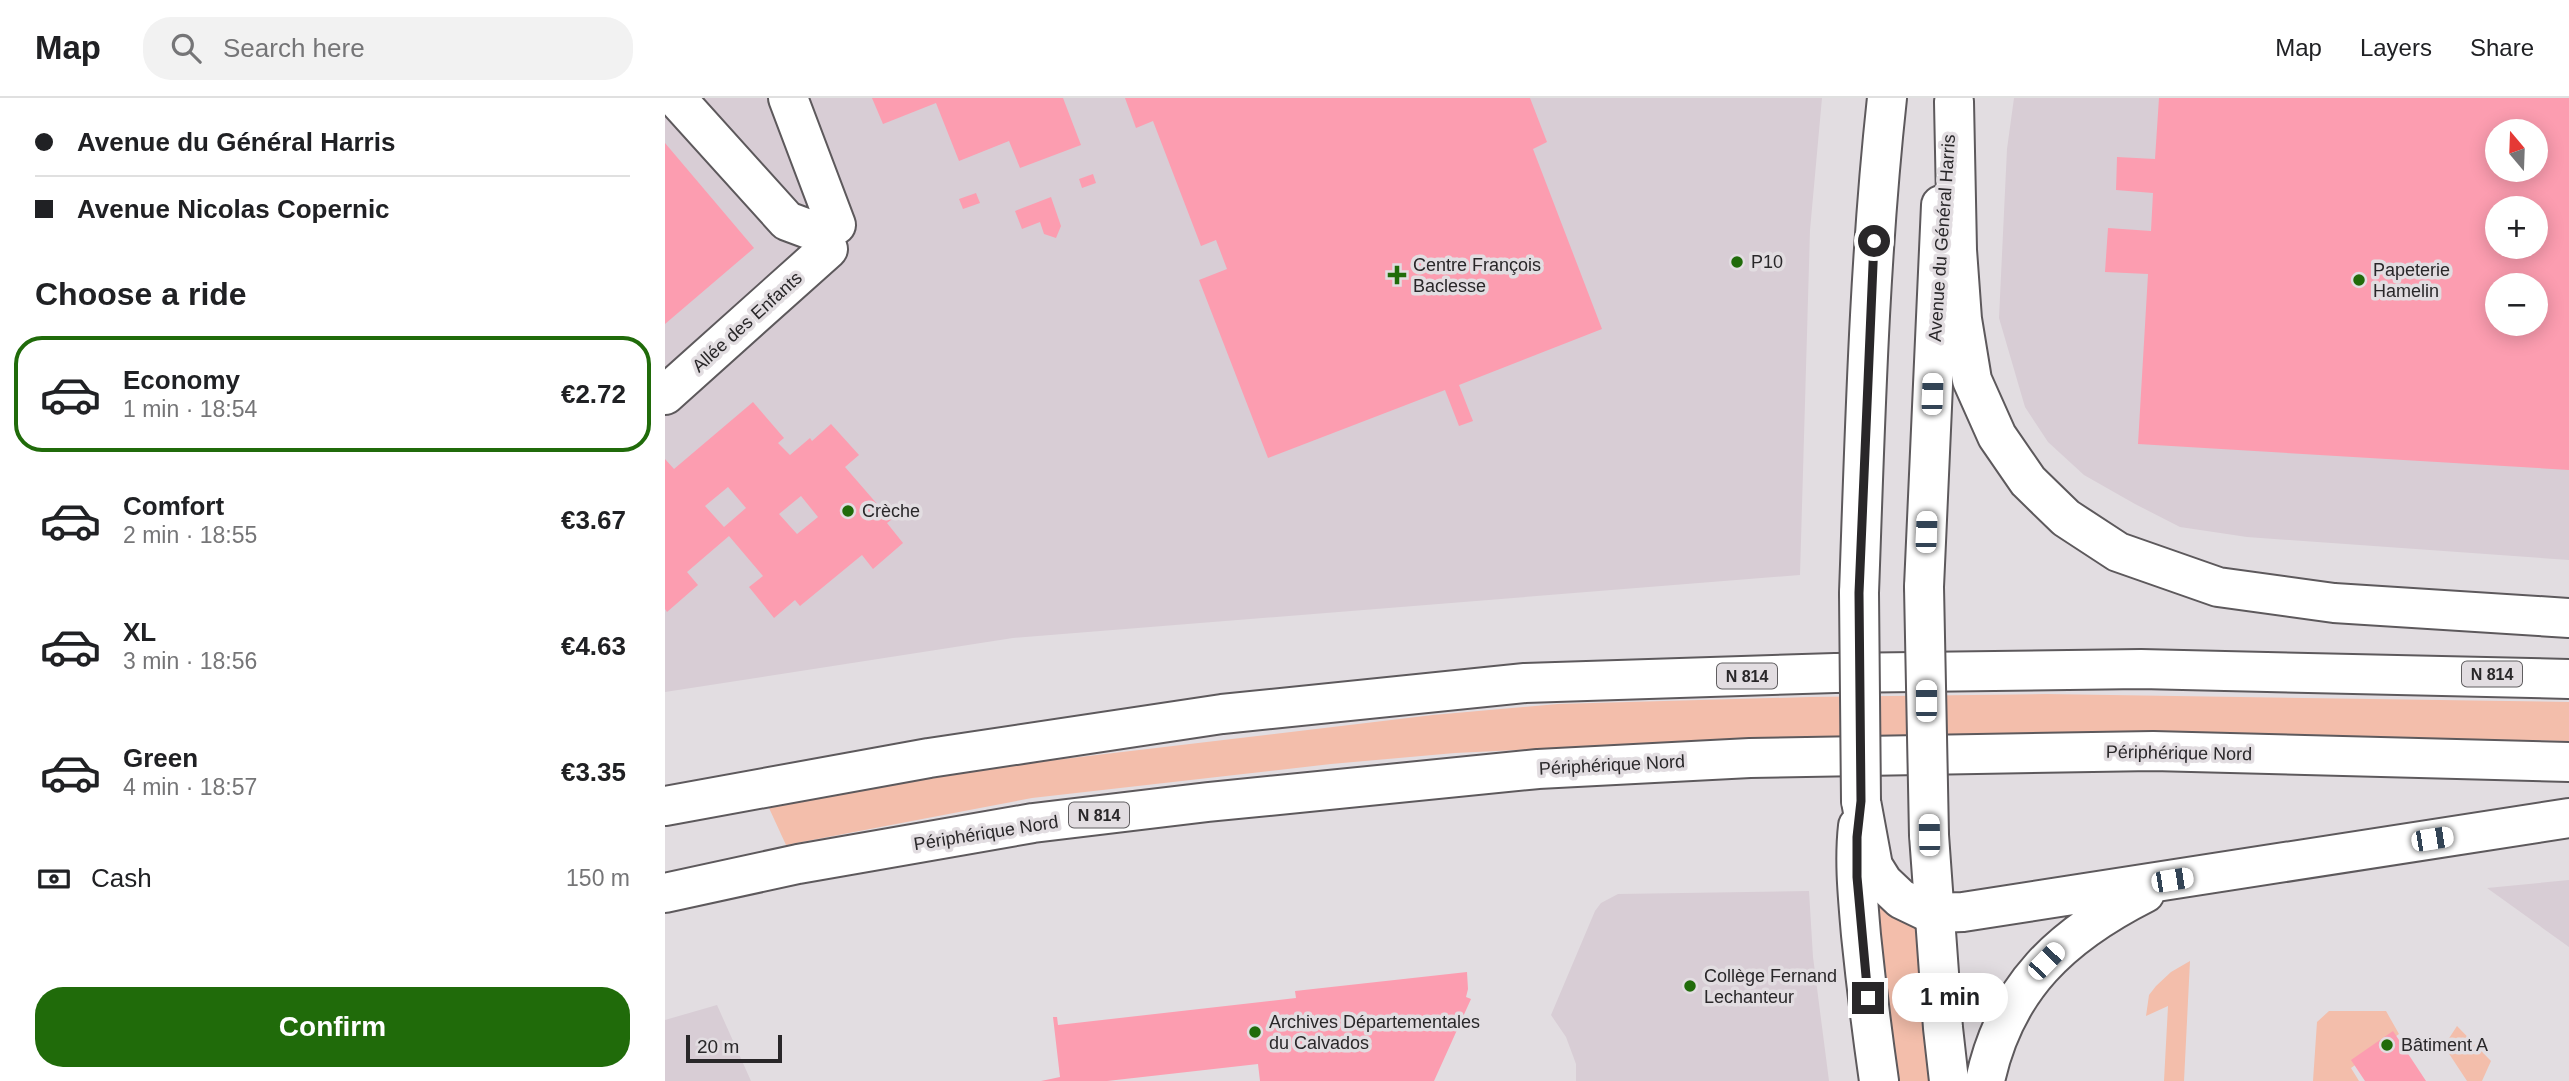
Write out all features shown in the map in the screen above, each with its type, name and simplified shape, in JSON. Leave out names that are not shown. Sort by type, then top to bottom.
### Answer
[{"type":"main road","points":[[676,98],[787,220],[829,236]]},
{"type":"main road","points":[[789,98],[829,236]]},
{"type":"main road","points":[[1879,1081],[1870,1026],[1860,917],[1862,825],[1859,593],[1876,203],[1887,98]]},
{"type":"main road","points":[[1954,100],[1957,250],[1962,319],[1972,380],[1997,436],[2020,470],[2066,518],[2118,552],[2218,587],[2334,603],[2569,618]]},
{"type":"main road","name":"Avenue du Général Harris","points":[[1949,1081],[1929,835],[1924,587],[1941,208],[1954,100]]},
{"type":"main road","name":"Allée des Enfants","points":[[665,395],[829,236]]},
{"type":"main road","name":"N 814","points":[[665,806],[929,758],[1222,714],[1525,683],[1835,673],[2127,669],[2569,679]]},
{"type":"main road","name":"N 814","points":[[2416,675],[2569,672]]},
{"type":"main road","name":"Périphérique Nord","points":[[665,893],[798,864],[1034,823],[1538,769],[1750,758],[2153,751],[2569,762]]},
{"type":"main road","points":[[1862,825],[1873,866],[1883,883],[1901,899],[1934,913],[1963,912],[2569,818]]},
{"type":"main road","points":[[1985,1081],[1993,1050],[2010,1008],[2035,972],[2075,934],[2108,912],[2172,880]]},
{"type":"shaded area","points":[[665,98],[1822,98],[1810,230],[1800,575],[1013,638],[665,692]]},
{"type":"shaded area","name":"Papeterie Hamelin","points":[[2014,98],[2569,98],[2569,560],[2247,537],[2180,527],[2084,475],[2048,442],[2025,407],[1999,318],[2007,149]]},
{"type":"shaded area","points":[[2046,694],[2569,702],[2569,741],[2059,733],[1731,739],[1455,753],[1331,764],[1032,798],[786,845],[769,808],[920,776],[1433,715],[1558,704]]},
{"type":"shaded area","points":[[2569,880],[2569,947],[2487,888]]},
{"type":"shaded area","points":[[1877,889],[1927,921],[1940,1081],[1888,1081]]},
{"type":"shaded area","name":"Collège Fernand Lechanteur","points":[[1809,891],[1813,957],[1829,1081],[1576,1081],[1576,1064],[1566,1037],[1551,1015],[1595,911],[1601,903],[1618,894]]},
{"type":"shaded area","points":[[2190,961],[2184,1081],[2164,1081],[2168,1006],[2146,1016],[2149,995],[2171,972]]},
{"type":"shaded area","points":[[717,1005],[751,1081],[665,1081],[665,1020]]},
{"type":"shaded area","points":[[2329,1011],[2386,1011],[2399,1034],[2351,1068],[2359,1081],[2313,1081],[2317,1022]]},
{"type":"shaded area","points":[[2457,1026],[2491,1061],[2482,1081],[2467,1081],[2444,1046]]},
{"type":"building","points":[[872,98],[1063,98],[1081,145],[1020,168],[1009,141],[959,161],[936,103],[883,124]]},
{"type":"building","name":"Centre François Baclesse","points":[[1125,98],[1530,98],[1547,142],[1533,149],[1602,329],[1459,385],[1473,421],[1459,426],[1445,390],[1268,458],[1199,280],[1227,269],[1216,240],[1201,246],[1153,121],[1136,128]]},
{"type":"building","name":"Papeterie Hamelin","points":[[2159,98],[2569,98],[2569,470],[2138,444],[2148,274],[2105,272],[2108,228],[2151,231],[2153,193],[2116,190],[2117,157],[2155,159]]},
{"type":"building","points":[[665,143],[754,248],[665,324]]},
{"type":"building","points":[[1093,174],[1096,183],[1082,188],[1079,179]]},
{"type":"building","points":[[976,193],[980,203],[963,209],[959,199]]},
{"type":"building","points":[[1051,197],[1061,226],[1056,238],[1044,234],[1040,222],[1022,229],[1015,211]]},
{"type":"building","name":"Crèche","points":[[753,402],[784,438],[778,443],[790,455],[810,438],[812,441],[831,424],[859,455],[845,467],[891,520],[887,523],[903,543],[873,569],[862,555],[800,606],[795,600],[774,618],[749,587],[763,576],[729,536],[687,572],[698,585],[667,612],[665,459],[674,469]],"holes":[[[728,487],[746,508],[724,527],[705,506]],[[801,496],[818,517],[797,534],[779,514]]]},
{"type":"building","name":"Archives Départementales du Calvados","points":[[1467,972],[1466,997],[1471,999],[1434,1081],[1260,1081],[1258,1064],[1107,1081],[1041,1081],[1060,1077],[1053,1017],[1057,1017],[1058,1025],[1296,998],[1295,991]]},
{"type":"building","name":"Bâtiment A","points":[[2393,1031],[2426,1081],[2365,1081],[2351,1060]]},
{"type":"place","name":"P10","points":[[1737,262]]},
{"type":"place","name":"Centre François Baclesse","points":[[1397,275]]},
{"type":"place","name":"Papeterie Hamelin","points":[[2359,280]]},
{"type":"place","name":"Crèche","points":[[848,511]]},
{"type":"place","name":"Collège Fernand Lechanteur","points":[[1690,986]]},
{"type":"place","name":"Archives Départementales du Calvados","points":[[1255,1032]]},
{"type":"place","name":"Bâtiment A","points":[[2387,1045]]},
{"type":"route","points":[[1868,998],[1857,877],[1857,837],[1861,801],[1859,593],[1874,241]]}]
